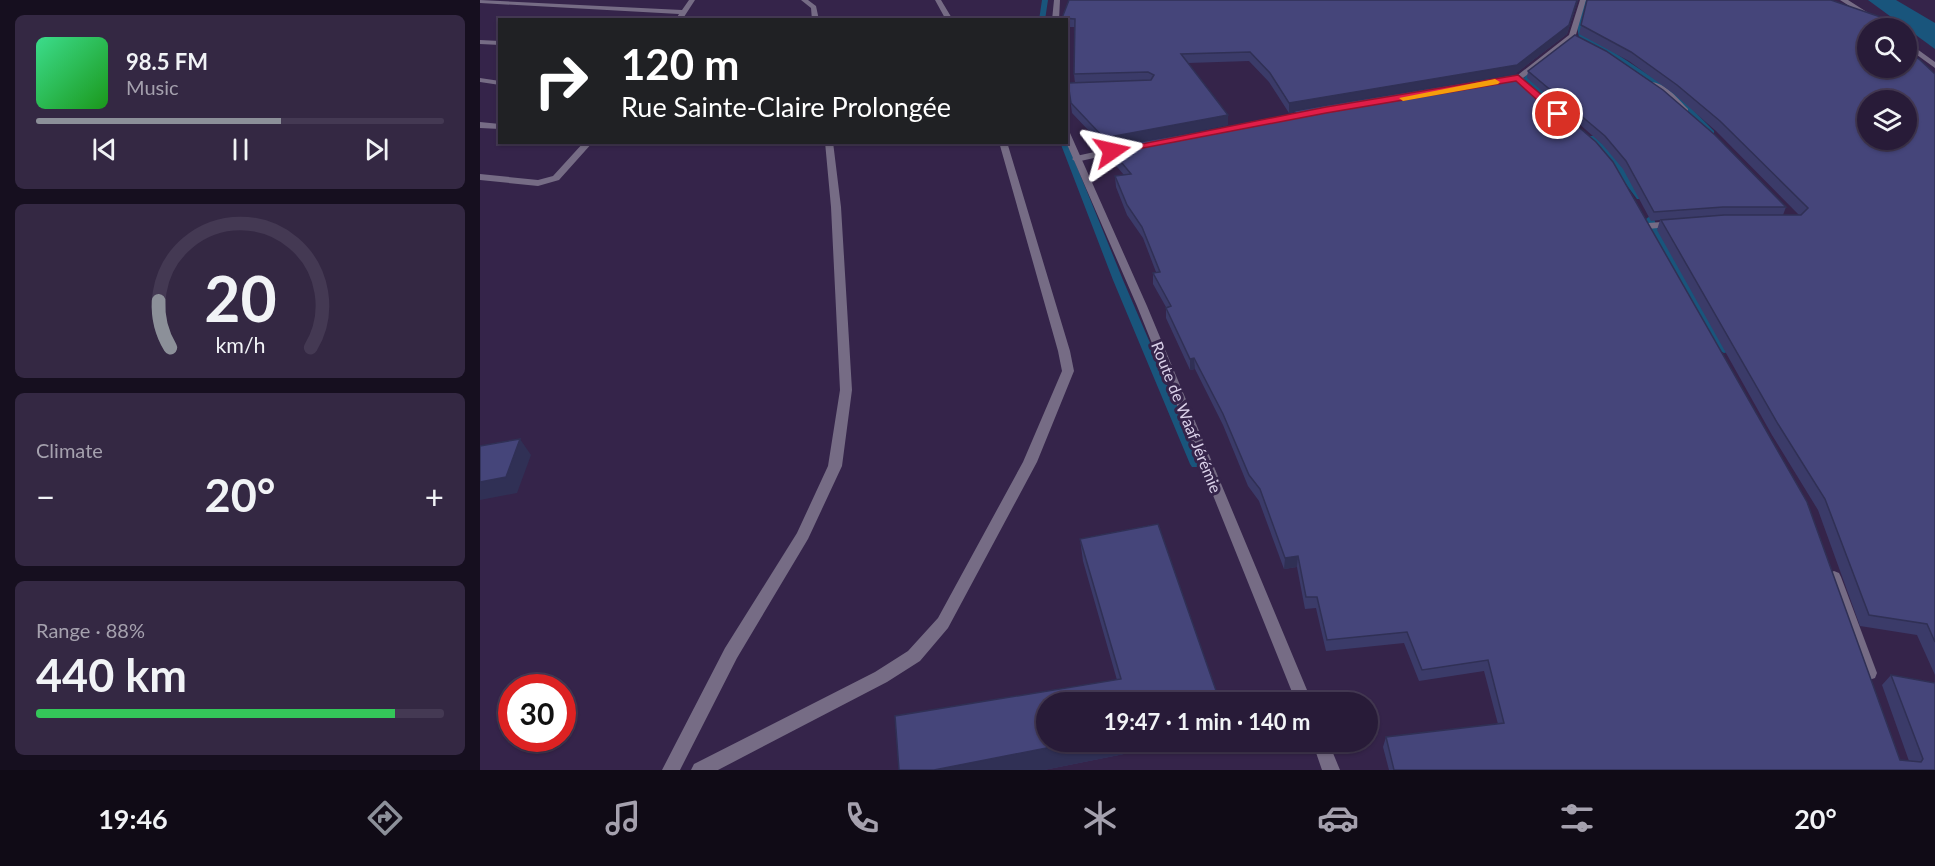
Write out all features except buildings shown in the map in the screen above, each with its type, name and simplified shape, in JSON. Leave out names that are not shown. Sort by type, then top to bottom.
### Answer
[{"type":"street","points":[[680,18],[692,0]]},
{"type":"street","points":[[804,0],[815,3],[816,18]]},
{"type":"street","points":[[938,0],[949,18]]},
{"type":"street","points":[[1055,18],[1057,0]]},
{"type":"street","points":[[1507,80],[1518,78],[1577,38],[1583,0]]},
{"type":"street","points":[[1843,0],[1872,18]]},
{"type":"street","points":[[480,1],[684,12]]},
{"type":"street","points":[[480,42],[498,43]]},
{"type":"street","points":[[1917,52],[1935,66]]},
{"type":"street","points":[[1518,78],[1534,92]]},
{"type":"street","points":[[1645,78],[1671,96],[1689,114]]},
{"type":"street","points":[[480,80],[498,83]]},
{"type":"street","points":[[480,124],[498,127]]},
{"type":"street","name":"Route de Waaf Jérémie","points":[[1068,138],[1142,306],[1300,692]]},
{"type":"street","points":[[480,177],[538,183],[556,178],[587,144]]},
{"type":"street","points":[[671,770],[731,653],[803,535],[835,466],[846,390],[836,207],[829,144]]},
{"type":"street","points":[[700,770],[881,677],[914,656],[943,623],[1030,462],[1068,371],[1065,351],[1004,144]]},
{"type":"street","points":[[1077,159],[1141,146]]},
{"type":"street","points":[[1654,237],[1646,222],[1690,222]]},
{"type":"street","points":[[1830,567],[1874,691]]},
{"type":"street","points":[[1324,752],[1331,770]]},
{"type":"water","points":[[1868,0],[1896,0],[1935,23],[1935,49],[1917,36],[1917,18],[1893,18]]},
{"type":"waterway","points":[[1042,18],[1045,0]]},
{"type":"waterway","points":[[1587,0],[1580,26],[1581,37],[1604,48],[1674,94],[1711,133]]},
{"type":"waterway","points":[[1535,68],[1526,79],[1557,108]]},
{"type":"waterway","points":[[1591,138],[1608,154],[1640,197]]},
{"type":"waterway","points":[[1065,144],[1118,280],[1196,464]]},
{"type":"waterway","points":[[1650,219],[1655,232],[1724,350]]},
{"type":"slow traffic","points":[[1403,98],[1495,82]]},
{"type":"route","points":[[1112,151],[1326,110],[1518,78],[1558,114]]}]
